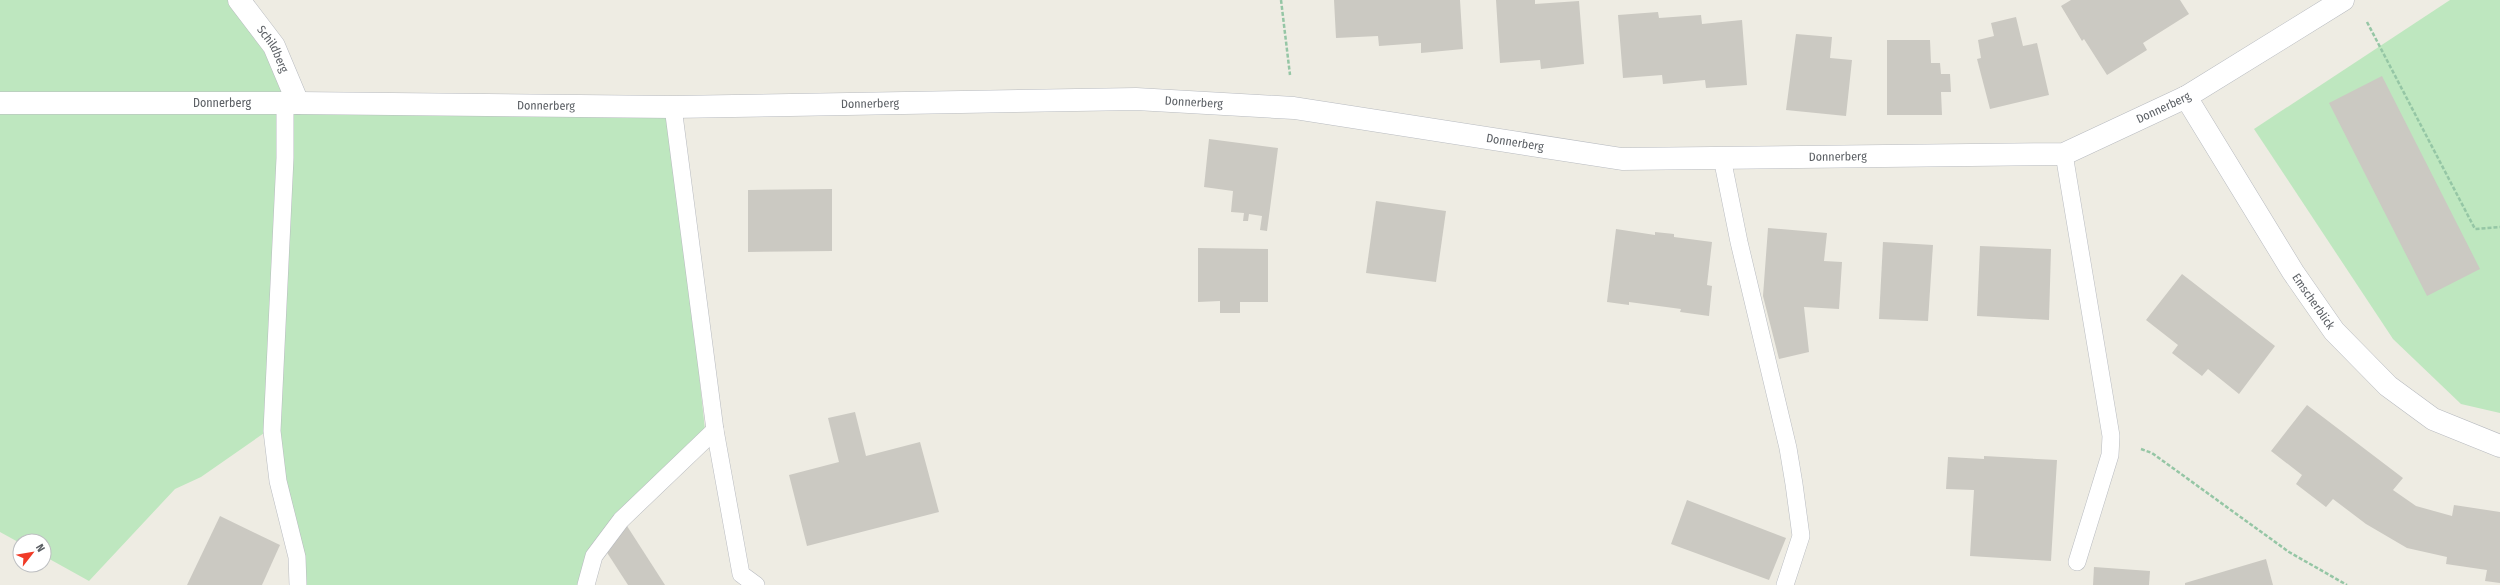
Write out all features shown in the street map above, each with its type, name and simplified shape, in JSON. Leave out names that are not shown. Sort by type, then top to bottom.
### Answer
[{"type":"street","name":"Schildberg","points":[[239,0],[274,46],[291,103]]},
{"type":"street","name":"Donnerberg","points":[[0,103],[291,103],[673,107],[1136,99],[1294,108],[1622,159],[2064,154],[2186,97],[2344,0]]},
{"type":"street","name":"Emscherblick","points":[[2186,97],[2293,272],[2334,331],[2388,386],[2433,419],[2500,446]]},
{"type":"lane","points":[[291,103],[285,158],[272,431],[278,481],[297,557],[298,585]]},
{"type":"lane","points":[[673,107],[715,430],[741,574],[756,585]]},
{"type":"lane","points":[[2064,154],[2111,436],[2110,455],[2077,562]]},
{"type":"lane","points":[[1722,158],[1739,242],[1788,448],[1794,484],[1801,536],[1785,585]]},
{"type":"lane","points":[[586,585],[594,556],[621,520],[715,430]]},
{"type":"path","points":[[1282,0],[1294,108]]},
{"type":"path","points":[[2367,21],[2475,228],[2500,227]]},
{"type":"path","points":[[2111,436],[2152,453],[2289,552],[2347,585]]},
{"type":"green space","points":[[0,0],[233,0],[291,96],[0,99]]},
{"type":"green space","points":[[2450,0],[2500,0],[2500,413],[2461,404],[2393,339],[2254,129]]},
{"type":"green space","points":[[0,109],[671,112],[705,430],[620,511],[581,585],[304,585],[267,431],[201,477],[175,489],[89,581],[52,560],[52,533],[12,533],[12,539],[0,532]]},
{"type":"building","points":[[1334,0],[1460,0],[1463,49],[1421,53],[1421,43],[1379,46],[1378,36],[1336,38]]},
{"type":"building","points":[[1496,0],[1535,0],[1535,4],[1579,1],[1584,64],[1541,69],[1540,60],[1500,63]]},
{"type":"building","points":[[2071,0],[2180,0],[2189,14],[2143,43],[2147,50],[2107,75],[2084,39],[2082,41],[2061,6]]},
{"type":"building","points":[[1658,12],[1659,18],[1701,15],[1702,24],[1742,20],[1747,85],[1706,88],[1705,80],[1663,84],[1662,75],[1623,78],[1618,15]]},
{"type":"building","points":[[2016,17],[2023,46],[2037,43],[2049,95],[1990,109],[1977,59],[1981,58],[1978,40],[1994,36],[1991,23]]},
{"type":"building","points":[[1796,34],[1832,37],[1830,58],[1852,60],[1846,116],[1786,110]]},
{"type":"building","points":[[1887,40],[1930,40],[1931,63],[1940,63],[1941,74],[1950,74],[1951,92],[1941,92],[1942,115],[1887,115]]},
{"type":"building","points":[[2382,76],[2480,269],[2427,296],[2329,103]]},
{"type":"building","points":[[1209,139],[1278,148],[1267,231],[1260,230],[1262,216],[1249,214],[1248,221],[1243,221],[1244,213],[1231,212],[1233,191],[1204,187]]},
{"type":"building","points":[[832,189],[832,251],[748,252],[748,190]]},
{"type":"building","points":[[1376,201],[1446,211],[1436,282],[1366,273]]},
{"type":"building","points":[[1768,228],[1827,233],[1824,261],[1842,262],[1839,309],[1804,307],[1809,352],[1779,359],[1763,296]]},
{"type":"building","points":[[1616,229],[1655,235],[1655,232],[1674,234],[1674,237],[1712,242],[1707,285],[1712,286],[1709,316],[1680,312],[1681,309],[1629,302],[1629,305],[1607,302]]},
{"type":"building","points":[[1883,242],[1933,245],[1928,321],[1879,319]]},
{"type":"building","points":[[1980,246],[2051,249],[2049,320],[1977,316]]},
{"type":"building","points":[[1198,248],[1268,249],[1268,302],[1240,302],[1240,313],[1220,313],[1220,301],[1198,302]]},
{"type":"building","points":[[2182,274],[2275,346],[2239,394],[2208,369],[2202,376],[2172,353],[2178,345],[2146,320]]},
{"type":"building","points":[[2307,405],[2403,478],[2393,490],[2416,506],[2452,516],[2454,505],[2500,512],[2500,583],[2485,581],[2487,570],[2446,564],[2447,557],[2407,548],[2366,524],[2333,499],[2326,507],[2296,484],[2302,475],[2271,451]]},
{"type":"building","points":[[855,412],[866,456],[920,442],[939,512],[807,546],[789,475],[839,462],[828,418]]},
{"type":"building","points":[[1984,456],[2057,460],[2051,561],[1970,556],[1974,490],[1946,489],[1948,457],[1984,459]]},
{"type":"building","points":[[1687,500],[1786,538],[1769,580],[1671,544]]},
{"type":"building","points":[[220,516],[280,545],[262,585],[187,585]]},
{"type":"building","points":[[627,526],[665,585],[628,585],[606,551]]},
{"type":"building","points":[[2266,559],[2273,585],[2185,585],[2185,583]]},
{"type":"building","points":[[2094,567],[2150,571],[2149,585],[2093,585]]}]
